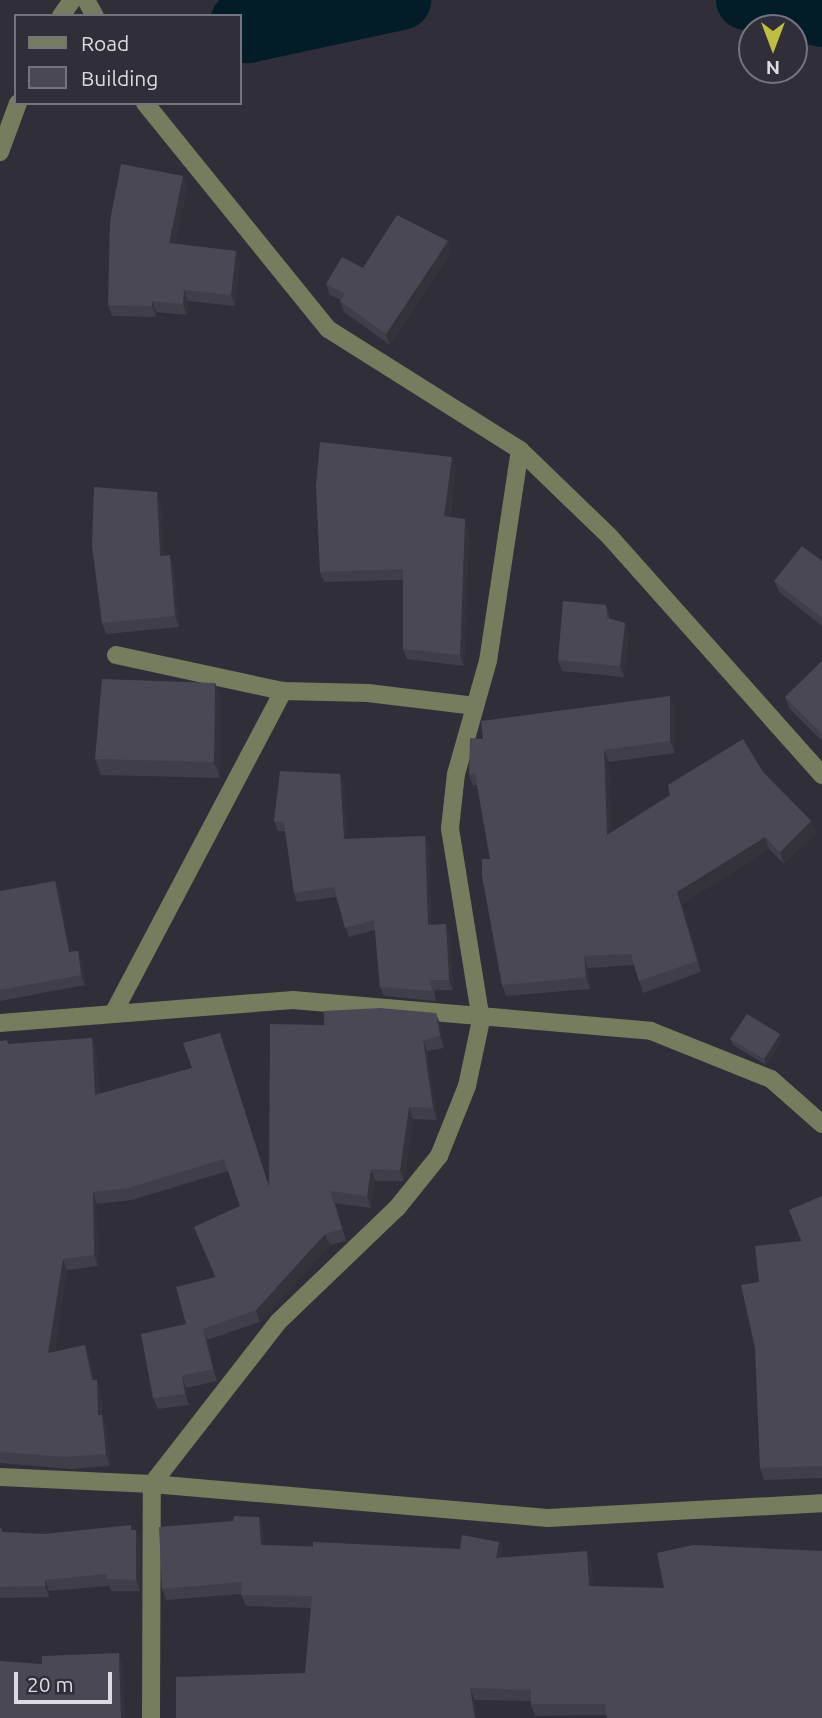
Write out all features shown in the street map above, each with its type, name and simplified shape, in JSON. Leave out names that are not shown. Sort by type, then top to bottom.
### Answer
[{"type":"street","points":[[0,152],[17,105]]},
{"type":"street","points":[[147,105],[328,329],[520,450],[610,537],[822,775]]},
{"type":"street","points":[[151,1718],[152,1484],[278,1322],[397,1208],[439,1156],[467,1086],[481,1020],[450,828],[456,774],[488,661],[520,450]]},
{"type":"street","points":[[116,655],[283,691],[368,693],[475,706]]},
{"type":"street","points":[[114,1012],[283,691]]},
{"type":"street","points":[[0,1023],[293,1000],[433,1011],[481,1020],[652,1031],[771,1079],[822,1124]]},
{"type":"street","points":[[0,1477],[152,1484],[548,1518],[822,1503]]},
{"type":"building","points":[[121,164],[183,176],[169,243],[236,251],[231,295],[184,290],[183,304],[152,301],[152,306],[108,305],[110,221]]},
{"type":"building","points":[[397,215],[448,241],[386,334],[340,301],[345,294],[326,284],[342,257],[363,268]]},
{"type":"building","points":[[320,442],[452,457],[444,516],[465,519],[460,655],[403,649],[403,569],[320,572],[316,486]]},
{"type":"building","points":[[94,487],[157,492],[160,556],[170,555],[175,616],[102,623],[92,546]]},
{"type":"building","points":[[802,546],[822,561],[822,618],[774,581]]},
{"type":"building","points":[[563,601],[606,605],[607,618],[625,623],[620,666],[558,660]]},
{"type":"building","points":[[822,661],[822,734],[785,697]]},
{"type":"building","points":[[102,679],[215,683],[214,762],[95,759]]},
{"type":"building","points":[[670,696],[670,741],[604,750],[607,835],[670,795],[668,785],[743,739],[763,772],[811,821],[780,852],[765,837],[677,892],[697,961],[639,981],[631,954],[584,956],[586,977],[502,985],[482,876],[482,859],[490,859],[475,773],[469,774],[470,738],[483,739],[481,721]]},
{"type":"building","points":[[280,771],[340,774],[344,839],[425,836],[428,925],[446,924],[449,980],[430,980],[432,991],[380,987],[374,920],[345,928],[334,887],[294,893],[284,822],[274,821]]},
{"type":"building","points":[[55,881],[69,952],[78,951],[81,975],[0,990],[0,891]]},
{"type":"building","points":[[380,1008],[436,1013],[440,1036],[423,1040],[433,1108],[409,1107],[400,1170],[371,1169],[367,1196],[330,1191],[342,1229],[325,1234],[256,1310],[203,1329],[213,1369],[182,1376],[185,1394],[153,1398],[141,1334],[186,1324],[176,1287],[216,1277],[194,1227],[240,1206],[224,1159],[128,1188],[93,1192],[94,1255],[63,1259],[48,1353],[85,1345],[92,1380],[97,1380],[98,1415],[102,1415],[106,1454],[66,1457],[0,1452],[0,1041],[7,1040],[8,1044],[92,1038],[95,1095],[192,1068],[183,1043],[220,1033],[269,1187],[270,1024],[324,1025],[324,1011]]},
{"type":"building","points":[[747,1014],[780,1034],[764,1059],[730,1039]]},
{"type":"building","points":[[822,1196],[822,1466],[760,1468],[755,1348],[741,1285],[759,1282],[755,1246],[802,1241],[789,1210]]},
{"type":"building","points":[[234,1516],[259,1517],[261,1545],[313,1547],[313,1542],[460,1549],[462,1535],[499,1542],[496,1558],[587,1551],[589,1586],[664,1588],[657,1553],[693,1545],[822,1551],[822,1718],[607,1718],[605,1704],[531,1704],[531,1690],[470,1688],[475,1718],[176,1718],[176,1677],[305,1673],[312,1596],[241,1595],[242,1582],[162,1589],[159,1527],[233,1521]]},
{"type":"building","points":[[131,1525],[131,1530],[136,1530],[136,1580],[107,1579],[107,1574],[45,1580],[45,1586],[0,1587],[0,1528],[2,1532],[44,1534]]},
{"type":"building","points":[[119,1653],[121,1718],[0,1718],[0,1661],[42,1664],[42,1656]]},
{"type":"waterway","points":[[242,25],[248,33],[401,0]]},
{"type":"waterway","points":[[746,0],[822,17]]}]
